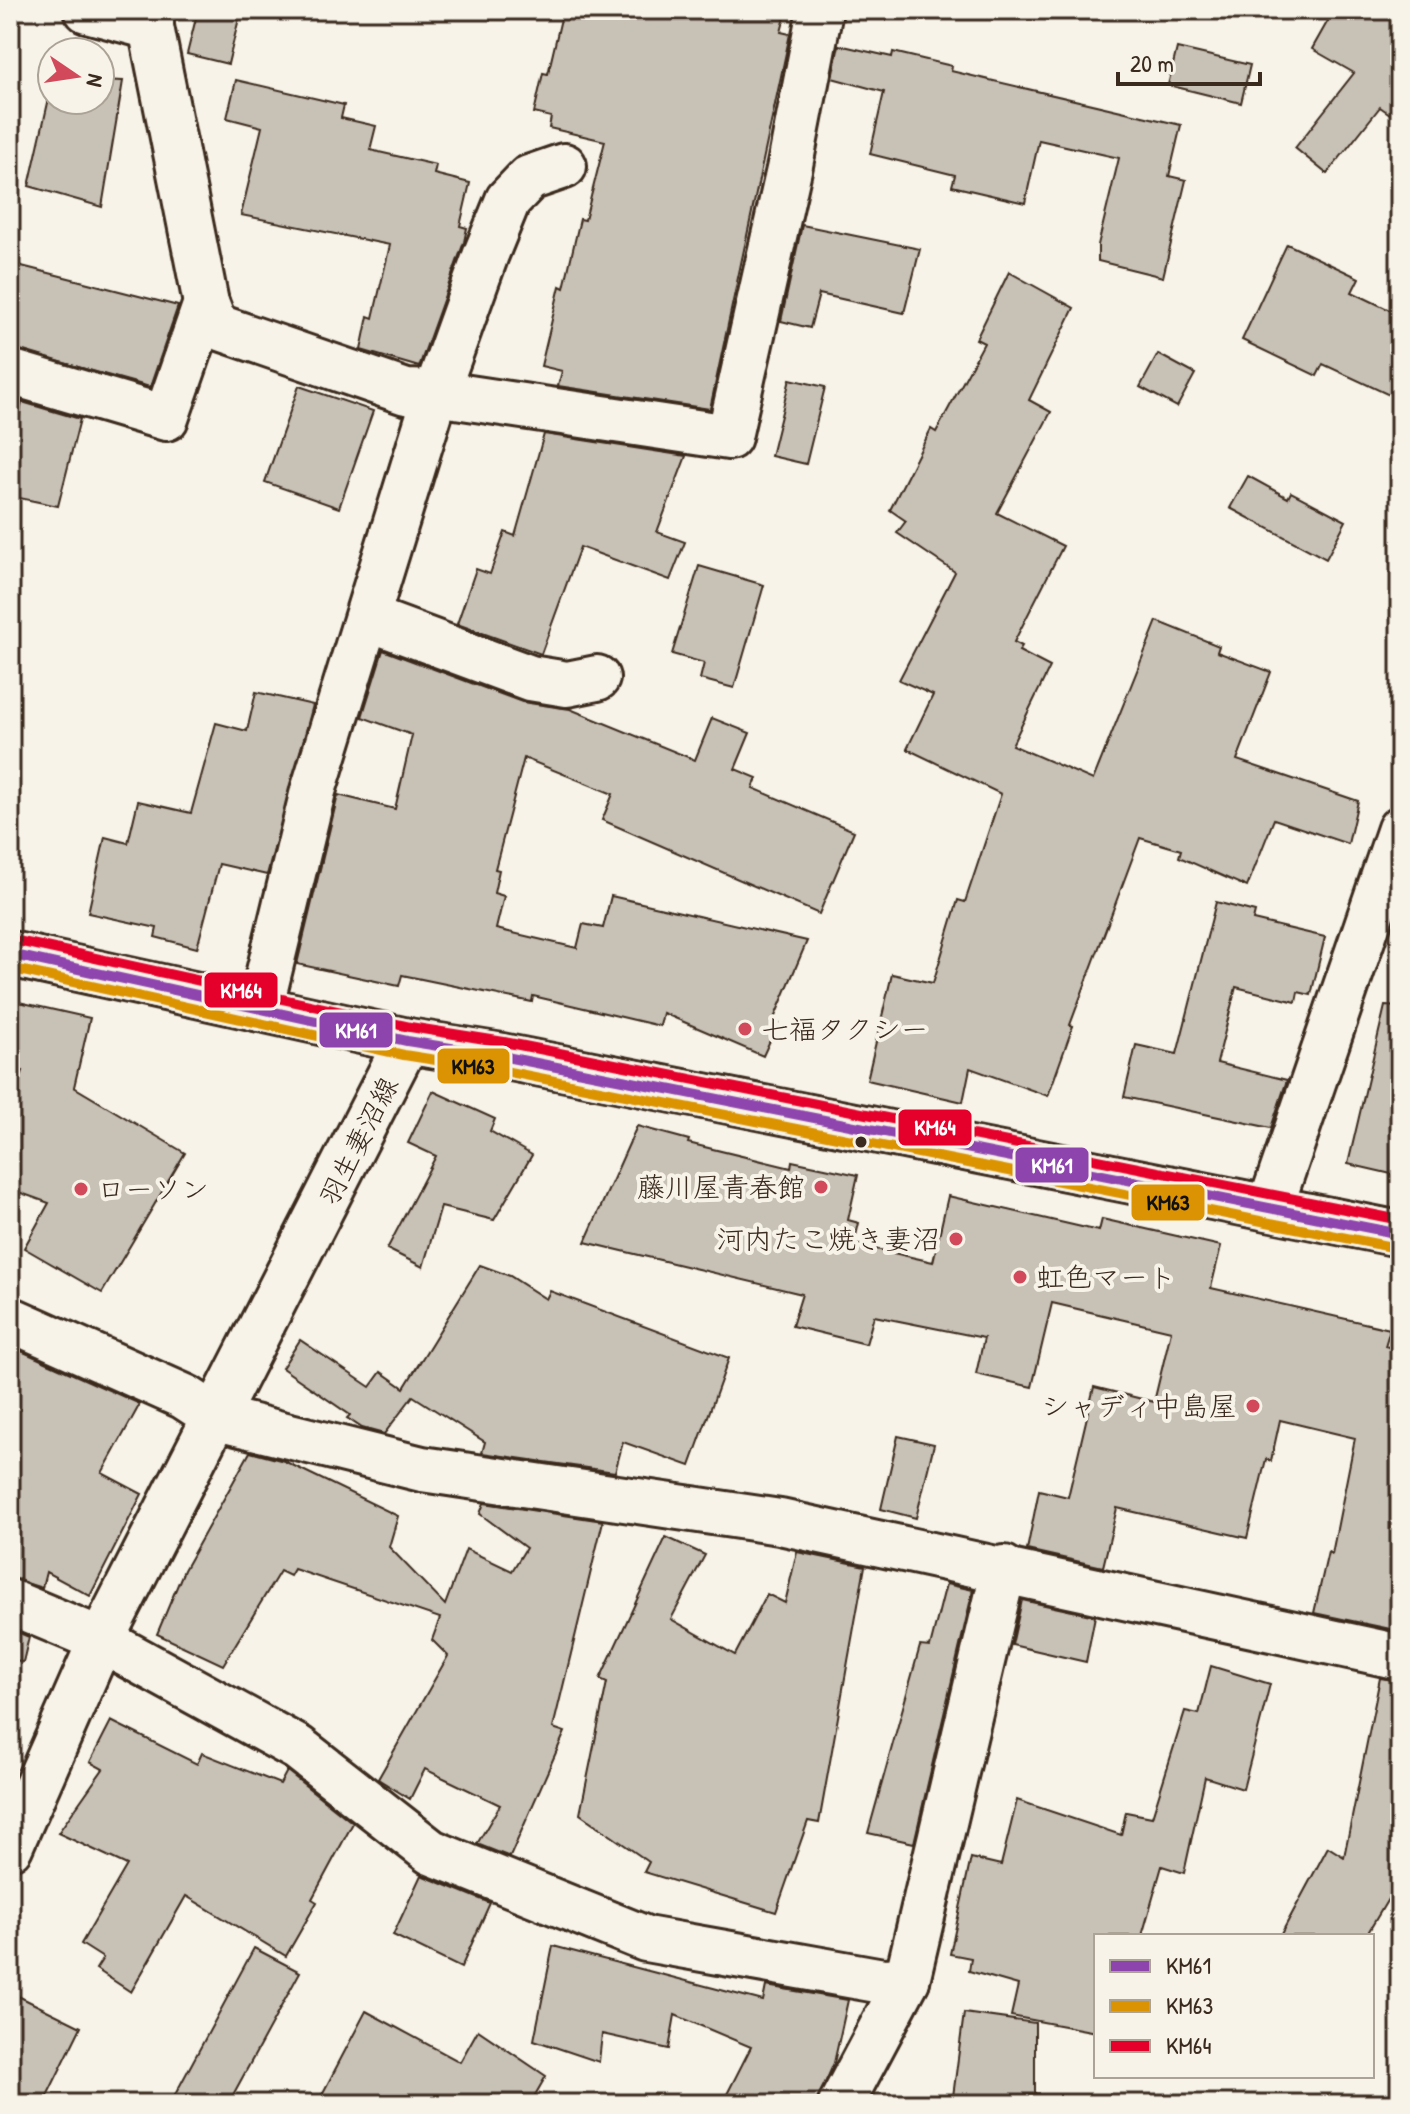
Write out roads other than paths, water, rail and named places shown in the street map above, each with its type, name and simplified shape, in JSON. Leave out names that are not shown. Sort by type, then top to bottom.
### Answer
[{"type":"street","points":[[87,10],[151,18],[206,303],[215,326],[406,392],[436,393],[729,437],[790,165],[820,10]]},
{"type":"street","points":[[260,1009],[313,791],[436,393],[508,200],[529,178],[564,166]]},
{"type":"street","points":[[10,372],[166,418],[206,303]]},
{"type":"street","points":[[368,618],[530,678],[567,684],[597,678]]},
{"type":"street","points":[[1270,1208],[1400,829]]},
{"type":"street","points":[[10,954],[407,1041]]},
{"type":"street","name":"羽生妻沼線","points":[[10,1847],[101,1640],[407,1041],[501,1056],[1400,1234]]},
{"type":"street","points":[[10,1319],[171,1390],[217,1418],[422,1469],[780,1522],[1004,1568],[1279,1634],[1400,1657]]},
{"type":"street","points":[[841,2104],[907,1980],[1004,1568]]},
{"type":"street","points":[[10,1602],[101,1640],[298,1748],[431,1852],[646,1939],[883,1981],[907,1980]]},
{"type":"place","name":"七福タクシー","points":[[745,1029]]},
{"type":"place","name":"藤川屋青春館","points":[[821,1187]]},
{"type":"place","name":"ローソン","points":[[81,1189]]},
{"type":"place","name":"河内たこ焼き妻沼","points":[[956,1239]]},
{"type":"place","name":"虹色マート","points":[[1020,1277]]},
{"type":"place","name":"シャディ中島屋","points":[[1253,1406]]}]
